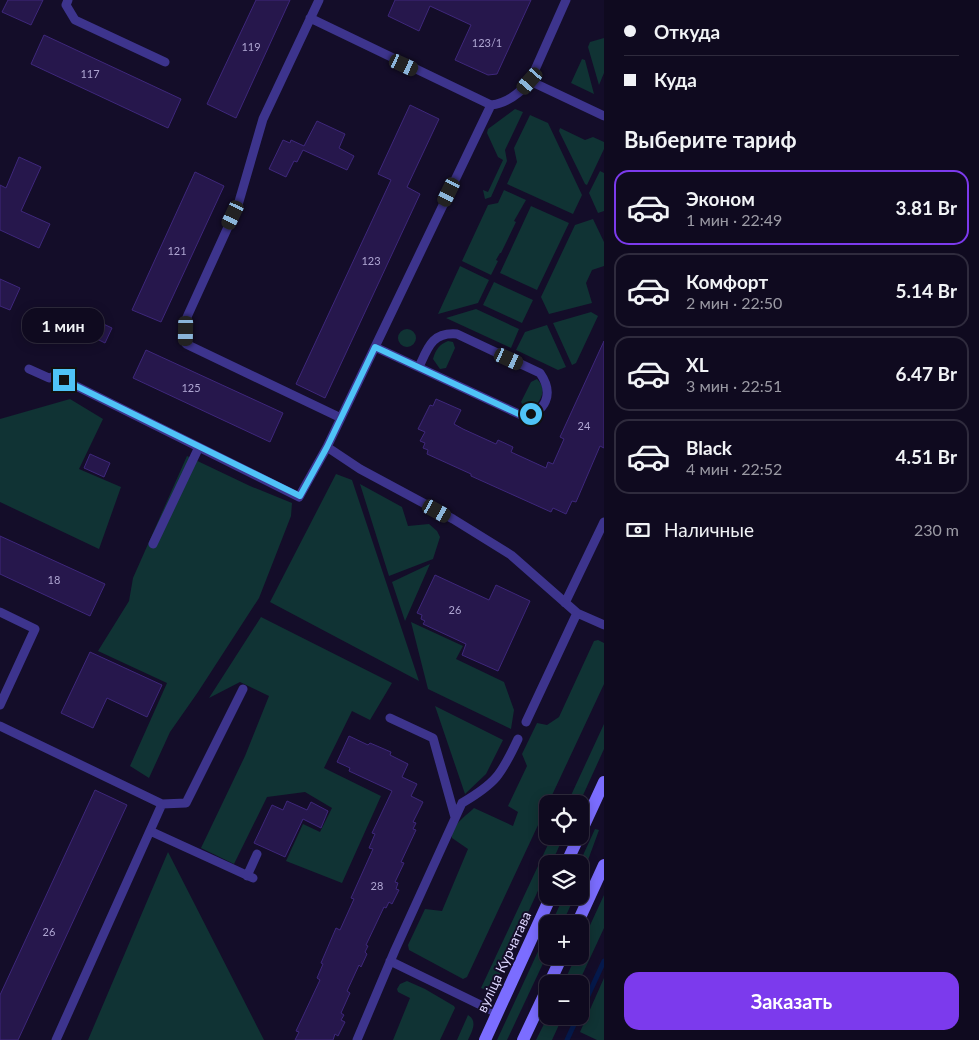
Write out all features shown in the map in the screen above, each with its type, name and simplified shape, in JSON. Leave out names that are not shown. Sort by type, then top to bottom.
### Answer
[{"type":"main road","points":[[589,815],[604,782]]},
{"type":"main road","points":[[581,915],[604,865]]},
{"type":"main road","name":"вуліца Курчатава","points":[[485,1040],[547,905]]},
{"type":"main road","points":[[523,1040],[539,1005]]},
{"type":"lane","points":[[68,0],[66,5],[75,20],[165,62]]},
{"type":"lane","points":[[318,0],[263,119],[238,205],[187,317],[186,344],[341,418]]},
{"type":"lane","points":[[310,18],[491,105],[497,105],[523,90],[530,81],[566,0]]},
{"type":"lane","points":[[530,81],[604,116]]},
{"type":"lane","points":[[28,369],[48,378],[61,377],[300,496],[327,447],[491,105]]},
{"type":"lane","points":[[375,347],[521,415],[531,414],[539,410],[545,403],[548,392],[546,382],[540,373],[457,334],[446,334],[436,338],[428,347],[419,367]]},
{"type":"lane","points":[[153,544],[199,447]]},
{"type":"lane","points":[[327,447],[360,469],[453,519],[511,555],[577,613],[604,625]]},
{"type":"lane","points":[[565,603],[604,522]]},
{"type":"lane","points":[[0,612],[35,629],[0,705]]},
{"type":"lane","points":[[526,722],[577,613]]},
{"type":"lane","points":[[0,726],[162,804],[186,802],[243,690]]},
{"type":"lane","points":[[390,718],[433,738],[455,817]]},
{"type":"lane","points":[[357,1040],[390,961],[462,803],[482,792],[503,770],[518,739]]},
{"type":"lane","points":[[56,1040],[162,804]]},
{"type":"lane","points":[[150,831],[250,877],[257,854]]},
{"type":"lane","points":[[390,961],[497,1014]]},
{"type":"green space","points":[[604,38],[604,73],[599,85],[588,47],[590,42]]},
{"type":"green space","points":[[582,59],[585,60],[594,94],[571,83]]},
{"type":"green space","points":[[515,109],[523,112],[505,150],[507,161],[491,197],[485,199],[483,190],[488,192],[503,160],[498,157],[487,133],[488,129]]},
{"type":"green space","points":[[530,115],[548,123],[582,195],[573,214],[507,184],[517,162],[514,148]]},
{"type":"green space","points":[[560,128],[585,140],[593,137],[604,142],[604,149],[587,185],[559,131]]},
{"type":"green space","points":[[600,171],[604,173],[604,211],[598,213],[589,193]]},
{"type":"green space","points":[[504,190],[526,200],[514,221],[516,222],[496,260],[498,261],[491,275],[462,261],[488,205],[498,203]]},
{"type":"green space","points":[[531,206],[569,223],[537,290],[500,273]]},
{"type":"green space","points":[[593,219],[604,242],[604,266],[592,270],[586,283],[592,303],[549,314],[541,297],[575,225]]},
{"type":"green space","points":[[460,266],[489,280],[478,303],[438,314]]},
{"type":"green space","points":[[494,282],[533,300],[522,323],[483,305]]},
{"type":"green space","points":[[476,309],[519,329],[511,348],[446,318]]},
{"type":"green space","points":[[591,312],[598,316],[576,363],[572,365],[553,323]]},
{"type":"green space","points":[[547,325],[566,367],[558,370],[516,350],[525,332]]},
{"type":"green space","points":[[403,329],[411,329],[416,334],[414,345],[403,347],[398,342],[398,334]]},
{"type":"green space","points":[[448,341],[453,342],[455,348],[446,368],[440,369],[433,359],[438,348]]},
{"type":"green space","points":[[537,379],[542,386],[540,399],[536,405],[524,407],[521,402],[531,382]]},
{"type":"green space","points":[[70,399],[103,419],[79,469],[121,487],[99,549],[0,502],[0,419]]},
{"type":"green space","points":[[187,456],[250,486],[292,503],[291,516],[259,598],[170,732],[149,778],[130,766],[167,683],[98,651],[129,601],[133,578]]},
{"type":"green space","points":[[336,474],[352,480],[419,681],[270,602]]},
{"type":"green space","points":[[360,484],[402,507],[408,526],[429,524],[437,531],[440,537],[433,559],[389,576]]},
{"type":"green space","points":[[430,564],[405,621],[392,582]]},
{"type":"green space","points":[[261,617],[392,683],[370,720],[352,711],[324,768],[381,796],[342,883],[286,861],[303,824],[320,832],[332,808],[305,792],[267,797],[234,864],[201,848],[245,756],[269,696],[240,682],[209,698]]},
{"type":"green space","points":[[411,622],[463,646],[456,659],[504,682],[514,710],[511,729],[428,689]]},
{"type":"green space","points":[[598,640],[604,643],[604,684],[552,795],[539,795],[539,823],[467,977],[463,979],[409,950],[408,945],[425,909],[442,911],[468,849],[452,838],[452,833],[460,821],[474,808],[513,826],[518,812],[508,806],[527,766],[522,754],[537,723],[547,725],[559,717],[594,641]]},
{"type":"green space","points":[[435,706],[503,740],[486,774],[465,794]]},
{"type":"green space","points":[[604,724],[604,749],[583,795],[571,795]]},
{"type":"green space","points":[[595,829],[599,830],[589,857],[589,855],[583,855]]},
{"type":"green space","points":[[548,845],[560,845],[555,855],[543,855]]},
{"type":"green space","points":[[168,852],[264,1040],[88,1040]]},
{"type":"green space","points":[[539,864],[539,889],[494,987],[486,990],[481,988]]},
{"type":"green space","points":[[604,895],[604,928],[589,960],[589,928]]},
{"type":"green space","points":[[560,905],[571,905],[566,915],[555,915]]},
{"type":"green space","points":[[539,949],[539,965],[542,965],[507,1040],[497,1040]]},
{"type":"green space","points":[[572,965],[587,965],[582,975],[567,975]]},
{"type":"green space","points":[[604,978],[604,1040],[597,1040],[580,1032],[583,1025],[589,1025],[589,1012]]},
{"type":"green space","points":[[407,981],[454,1006],[455,1008],[440,1040],[393,1040],[410,998],[398,992],[397,989],[400,984]]},
{"type":"green space","points":[[468,1015],[473,1020],[473,1026],[468,1040],[457,1040]]},
{"type":"green space","points":[[544,1025],[559,1025],[552,1040],[536,1040]]},
{"type":"building","points":[[8,0],[43,0],[31,25],[2,12]]},
{"type":"building","points":[[256,0],[290,0],[236,118],[207,104]]},
{"type":"building","points":[[395,0],[531,0],[497,74],[488,75],[455,60],[471,25],[430,6],[419,31],[388,16]]},
{"type":"building","points":[[44,35],[181,99],[168,128],[31,64]]},
{"type":"building","points":[[410,105],[439,119],[407,187],[420,194],[325,398],[296,384],[391,180],[378,174]]},
{"type":"building","points":[[317,121],[345,134],[339,148],[354,156],[347,170],[303,150],[297,162],[294,161],[286,177],[269,169],[283,140],[290,143],[291,140],[304,146]]},
{"type":"building","points":[[19,157],[41,167],[21,211],[50,224],[39,248],[0,230],[0,185],[6,188]]},
{"type":"building","points":[[195,172],[224,186],[161,322],[132,310]]},
{"type":"building","points":[[0,279],[20,288],[10,310],[0,306]]},
{"type":"building","points":[[97,321],[112,328],[105,343],[91,336]]},
{"type":"building","points":[[604,341],[604,448],[600,446],[576,502],[572,501],[566,514],[553,508],[551,512],[471,476],[471,474],[427,454],[428,450],[423,448],[425,443],[420,441],[425,432],[418,429],[430,405],[433,406],[436,399],[461,410],[454,424],[463,429],[496,444],[498,440],[513,447],[511,452],[546,468],[548,462],[553,464],[564,439],[560,437]]},
{"type":"building","points":[[146,350],[283,413],[270,442],[133,378]]},
{"type":"building","points":[[90,454],[110,463],[104,477],[84,468]]},
{"type":"building","points":[[0,536],[105,584],[90,616],[0,574]]},
{"type":"building","points":[[435,575],[489,600],[496,585],[530,601],[498,671],[462,655],[466,644],[423,624],[425,621],[421,619],[422,615],[417,613]]},
{"type":"building","points":[[90,652],[162,685],[147,717],[107,698],[93,728],[61,713]]},
{"type":"building","points":[[349,736],[368,745],[370,743],[391,752],[390,755],[408,764],[402,777],[417,784],[411,796],[423,802],[413,822],[416,823],[413,829],[416,830],[401,862],[404,863],[395,882],[398,883],[396,889],[399,890],[392,904],[389,902],[386,908],[384,907],[366,945],[368,946],[365,952],[367,954],[361,967],[359,965],[347,991],[350,993],[341,1013],[344,1015],[341,1020],[345,1022],[338,1036],[335,1034],[333,1040],[295,1040],[299,1032],[296,1031],[320,980],[317,978],[323,964],[321,963],[336,928],[340,930],[354,899],[351,898],[373,849],[369,848],[375,834],[372,833],[392,791],[349,771],[350,768],[337,762]]},
{"type":"building","points":[[95,790],[127,805],[18,1040],[0,1040],[0,995]]},
{"type":"building","points":[[287,801],[307,810],[311,802],[328,811],[321,828],[303,819],[285,857],[254,843],[272,805],[283,810]]},
{"type":"waterway","points":[[589,994],[604,961]]},
{"type":"waterway","points":[[567,1040],[574,1025]]},
{"type":"route","points":[[64,380],[300,496],[327,447],[375,347],[521,415],[531,414]]}]
